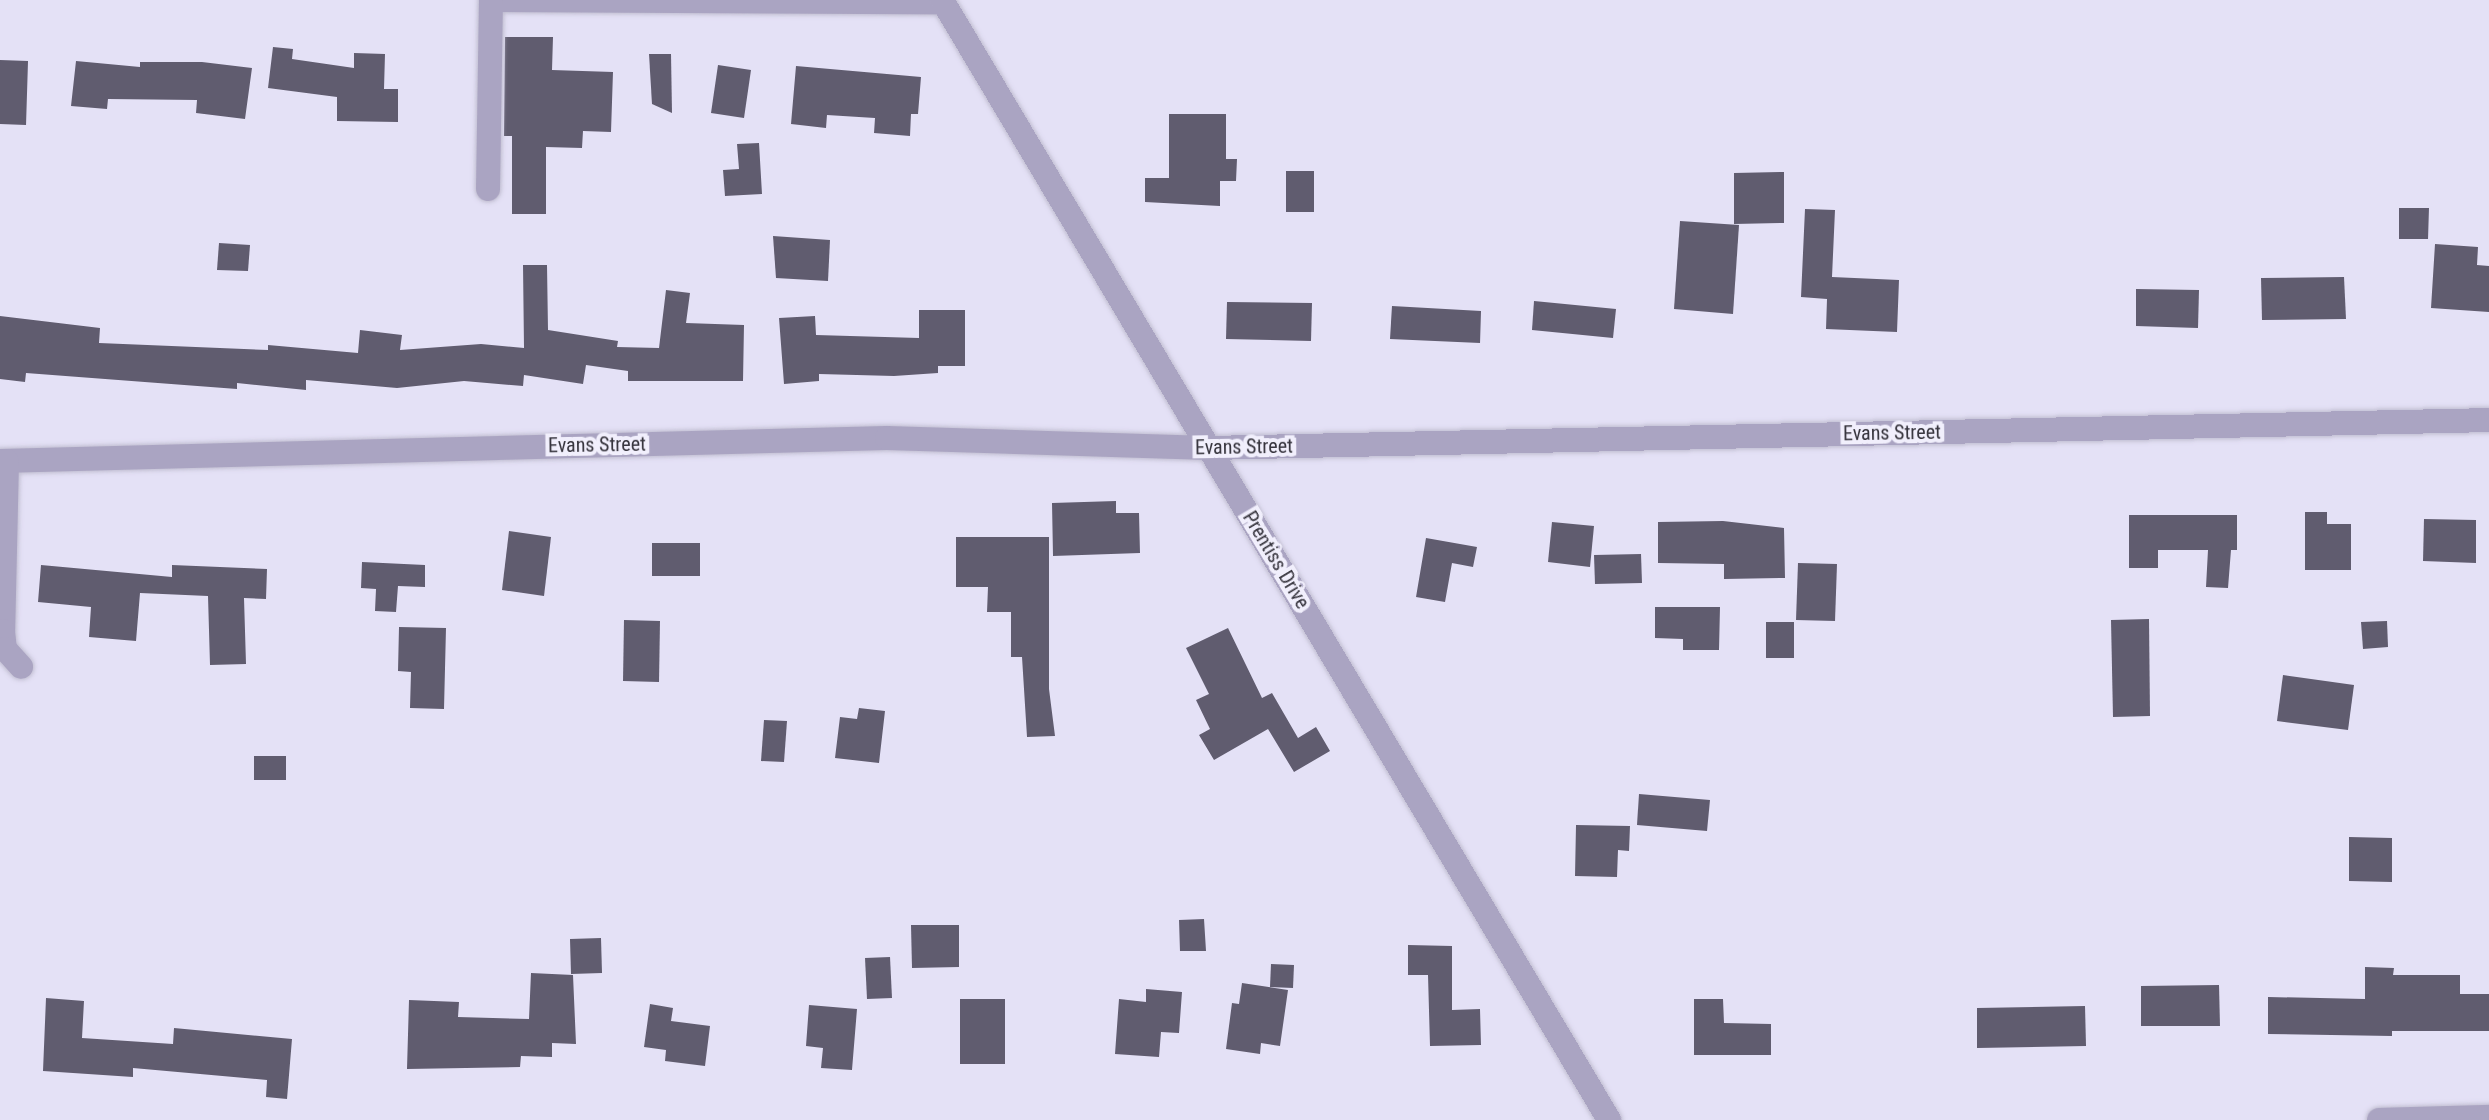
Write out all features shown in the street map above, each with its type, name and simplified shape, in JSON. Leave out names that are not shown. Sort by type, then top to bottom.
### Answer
[{"type":"street","points":[[488,189],[491,0]]},
{"type":"street","points":[[500,0],[943,1]]},
{"type":"street","name":"Prentiss Drive","points":[[943,1],[1609,1120]]},
{"type":"street","name":"Evans Street","points":[[4,461],[887,438],[1209,448],[2489,420]]},
{"type":"street","points":[[4,461],[3,631],[5,649],[21,667]]},
{"type":"street","points":[[2379,1120],[2489,1117]]},
{"type":"building","points":[[505,37],[553,37],[552,70],[613,72],[611,132],[583,131],[582,148],[546,147],[546,214],[512,214],[512,136],[504,136]]},
{"type":"building","points":[[273,47],[293,49],[292,59],[354,68],[354,53],[385,54],[384,89],[398,89],[398,122],[337,121],[337,97],[268,88]]},
{"type":"building","points":[[649,54],[671,54],[672,113],[652,104]]},
{"type":"building","points":[[0,60],[28,61],[26,125],[0,124]]},
{"type":"building","points":[[76,61],[140,67],[140,62],[202,62],[252,68],[245,119],[196,113],[197,100],[108,99],[107,109],[71,106]]},
{"type":"building","points":[[718,65],[751,70],[744,118],[711,113]]},
{"type":"building","points":[[796,66],[921,77],[918,114],[911,114],[910,136],[874,133],[875,118],[827,115],[826,128],[791,124]]},
{"type":"building","points":[[1169,114],[1226,114],[1226,159],[1237,159],[1236,181],[1220,181],[1220,206],[1145,202],[1145,178],[1169,178]]},
{"type":"building","points":[[759,143],[762,194],[725,196],[723,170],[739,169],[737,144]]},
{"type":"building","points":[[1286,171],[1314,171],[1314,212],[1286,212]]},
{"type":"building","points":[[1784,172],[1784,223],[1734,224],[1734,173]]},
{"type":"building","points":[[2399,208],[2429,208],[2428,239],[2399,239]]},
{"type":"building","points":[[1805,209],[1835,210],[1832,277],[1899,280],[1897,332],[1826,329],[1827,299],[1801,297]]},
{"type":"building","points":[[1680,221],[1739,225],[1733,314],[1674,309]]},
{"type":"building","points":[[773,236],[830,240],[828,281],[776,278]]},
{"type":"building","points":[[219,243],[250,245],[248,271],[217,270]]},
{"type":"building","points":[[2435,244],[2478,247],[2477,265],[2489,266],[2489,312],[2431,308]]},
{"type":"building","points":[[523,265],[547,265],[548,330],[618,341],[617,347],[659,348],[666,290],[690,293],[686,323],[744,325],[743,381],[628,381],[628,371],[586,365],[583,384],[524,375],[523,386],[464,381],[397,388],[306,380],[306,390],[237,383],[237,389],[26,373],[25,382],[0,379],[0,316],[100,328],[99,343],[268,350],[268,345],[358,353],[360,330],[402,335],[400,350],[481,344],[524,348]]},
{"type":"building","points":[[2344,277],[2346,319],[2262,320],[2261,278]]},
{"type":"building","points":[[2136,289],[2199,290],[2198,328],[2136,326]]},
{"type":"building","points":[[1534,301],[1616,309],[1613,338],[1532,330]]},
{"type":"building","points":[[1227,302],[1312,303],[1311,341],[1226,339]]},
{"type":"building","points":[[1392,306],[1481,311],[1480,343],[1390,339]]},
{"type":"building","points":[[919,310],[965,310],[965,366],[938,366],[938,373],[894,376],[819,374],[819,381],[784,384],[779,318],[815,316],[816,335],[919,338]]},
{"type":"building","points":[[1116,501],[1116,513],[1139,513],[1140,553],[1053,556],[1052,503]]},
{"type":"building","points":[[2305,512],[2327,512],[2327,524],[2351,524],[2351,570],[2305,570]]},
{"type":"building","points":[[2129,515],[2237,515],[2237,550],[2231,550],[2228,588],[2206,587],[2208,550],[2158,550],[2158,568],[2129,568]]},
{"type":"building","points":[[2424,519],[2476,520],[2476,563],[2423,561]]},
{"type":"building","points":[[1723,521],[1784,528],[1785,578],[1724,579],[1724,564],[1658,563],[1658,522]]},
{"type":"building","points":[[1552,522],[1594,526],[1590,567],[1548,562]]},
{"type":"building","points":[[509,531],[551,537],[544,596],[502,590]]},
{"type":"building","points":[[956,537],[1049,537],[1049,689],[1055,736],[1027,737],[1022,657],[1011,657],[1011,612],[987,612],[988,587],[956,587]]},
{"type":"building","points":[[1426,538],[1477,547],[1473,567],[1452,563],[1445,602],[1416,597]]},
{"type":"building","points":[[652,543],[700,543],[700,576],[652,576]]},
{"type":"building","points":[[1641,554],[1642,583],[1595,584],[1594,555]]},
{"type":"building","points":[[362,562],[425,565],[425,587],[398,586],[396,612],[375,611],[376,589],[361,588]]},
{"type":"building","points":[[1798,563],[1837,564],[1835,621],[1796,620]]},
{"type":"building","points":[[41,565],[172,577],[172,565],[267,569],[266,599],[244,598],[246,664],[210,665],[208,596],[140,593],[136,641],[89,637],[91,607],[38,602]]},
{"type":"building","points":[[1655,607],[1720,607],[1719,650],[1683,650],[1683,639],[1655,638]]},
{"type":"building","points":[[2149,619],[2150,716],[2113,717],[2111,620]]},
{"type":"building","points":[[624,620],[660,621],[659,682],[623,681]]},
{"type":"building","points":[[2387,621],[2388,647],[2363,649],[2361,622]]},
{"type":"building","points":[[1766,622],[1794,622],[1794,658],[1766,658]]},
{"type":"building","points":[[399,627],[446,628],[444,709],[410,708],[411,672],[398,671]]},
{"type":"building","points":[[1228,628],[1262,698],[1272,693],[1298,738],[1316,727],[1330,751],[1294,772],[1268,729],[1214,760],[1199,735],[1210,729],[1196,700],[1209,694],[1186,648]]},
{"type":"building","points":[[2283,675],[2354,685],[2348,730],[2277,721]]},
{"type":"building","points":[[859,708],[885,711],[879,763],[835,758],[840,717],[857,719]]},
{"type":"building","points":[[764,720],[787,721],[784,762],[761,761]]},
{"type":"building","points":[[254,756],[286,756],[286,780],[254,780]]},
{"type":"building","points":[[1639,794],[1710,800],[1707,831],[1637,825]]},
{"type":"building","points":[[1576,825],[1630,826],[1629,851],[1618,850],[1617,877],[1575,876]]},
{"type":"building","points":[[2349,837],[2392,838],[2392,882],[2349,881]]},
{"type":"building","points":[[1204,919],[1206,951],[1180,951],[1179,920]]},
{"type":"building","points":[[911,925],[959,925],[959,967],[912,968]]},
{"type":"building","points":[[601,938],[602,973],[571,974],[570,939]]},
{"type":"building","points":[[1408,945],[1452,946],[1452,1010],[1480,1009],[1481,1045],[1430,1046],[1428,975],[1408,975]]},
{"type":"building","points":[[890,957],[892,998],[867,999],[865,958]]},
{"type":"building","points":[[1271,964],[1294,965],[1293,988],[1270,987]]},
{"type":"building","points":[[2365,967],[2394,968],[2393,975],[2460,975],[2460,994],[2489,994],[2489,1031],[2392,1031],[2392,1036],[2268,1034],[2268,997],[2365,999]]},
{"type":"building","points":[[531,973],[573,975],[576,1044],[552,1043],[552,1057],[521,1056],[520,1067],[407,1069],[409,1000],[459,1002],[458,1017],[529,1019]]},
{"type":"building","points":[[1242,983],[1288,990],[1280,1046],[1261,1043],[1260,1054],[1226,1049],[1232,1003],[1239,1004]]},
{"type":"building","points":[[2219,985],[2220,1026],[2141,1026],[2141,986]]},
{"type":"building","points":[[1146,989],[1182,992],[1179,1033],[1161,1032],[1159,1057],[1115,1054],[1119,999],[1146,1002]]},
{"type":"building","points":[[46,998],[84,1001],[82,1038],[173,1044],[174,1028],[292,1039],[287,1099],[266,1097],[267,1080],[133,1068],[133,1077],[43,1071]]},
{"type":"building","points":[[960,999],[1005,999],[1005,1064],[960,1064]]},
{"type":"building","points":[[1694,999],[1723,999],[1724,1023],[1771,1024],[1771,1055],[1694,1055]]},
{"type":"building","points":[[650,1004],[673,1008],[671,1021],[710,1026],[705,1066],[665,1061],[666,1050],[644,1047]]},
{"type":"building","points":[[809,1005],[857,1009],[852,1070],[821,1068],[823,1048],[806,1046]]},
{"type":"building","points":[[2085,1006],[2086,1046],[1977,1048],[1977,1008]]}]
